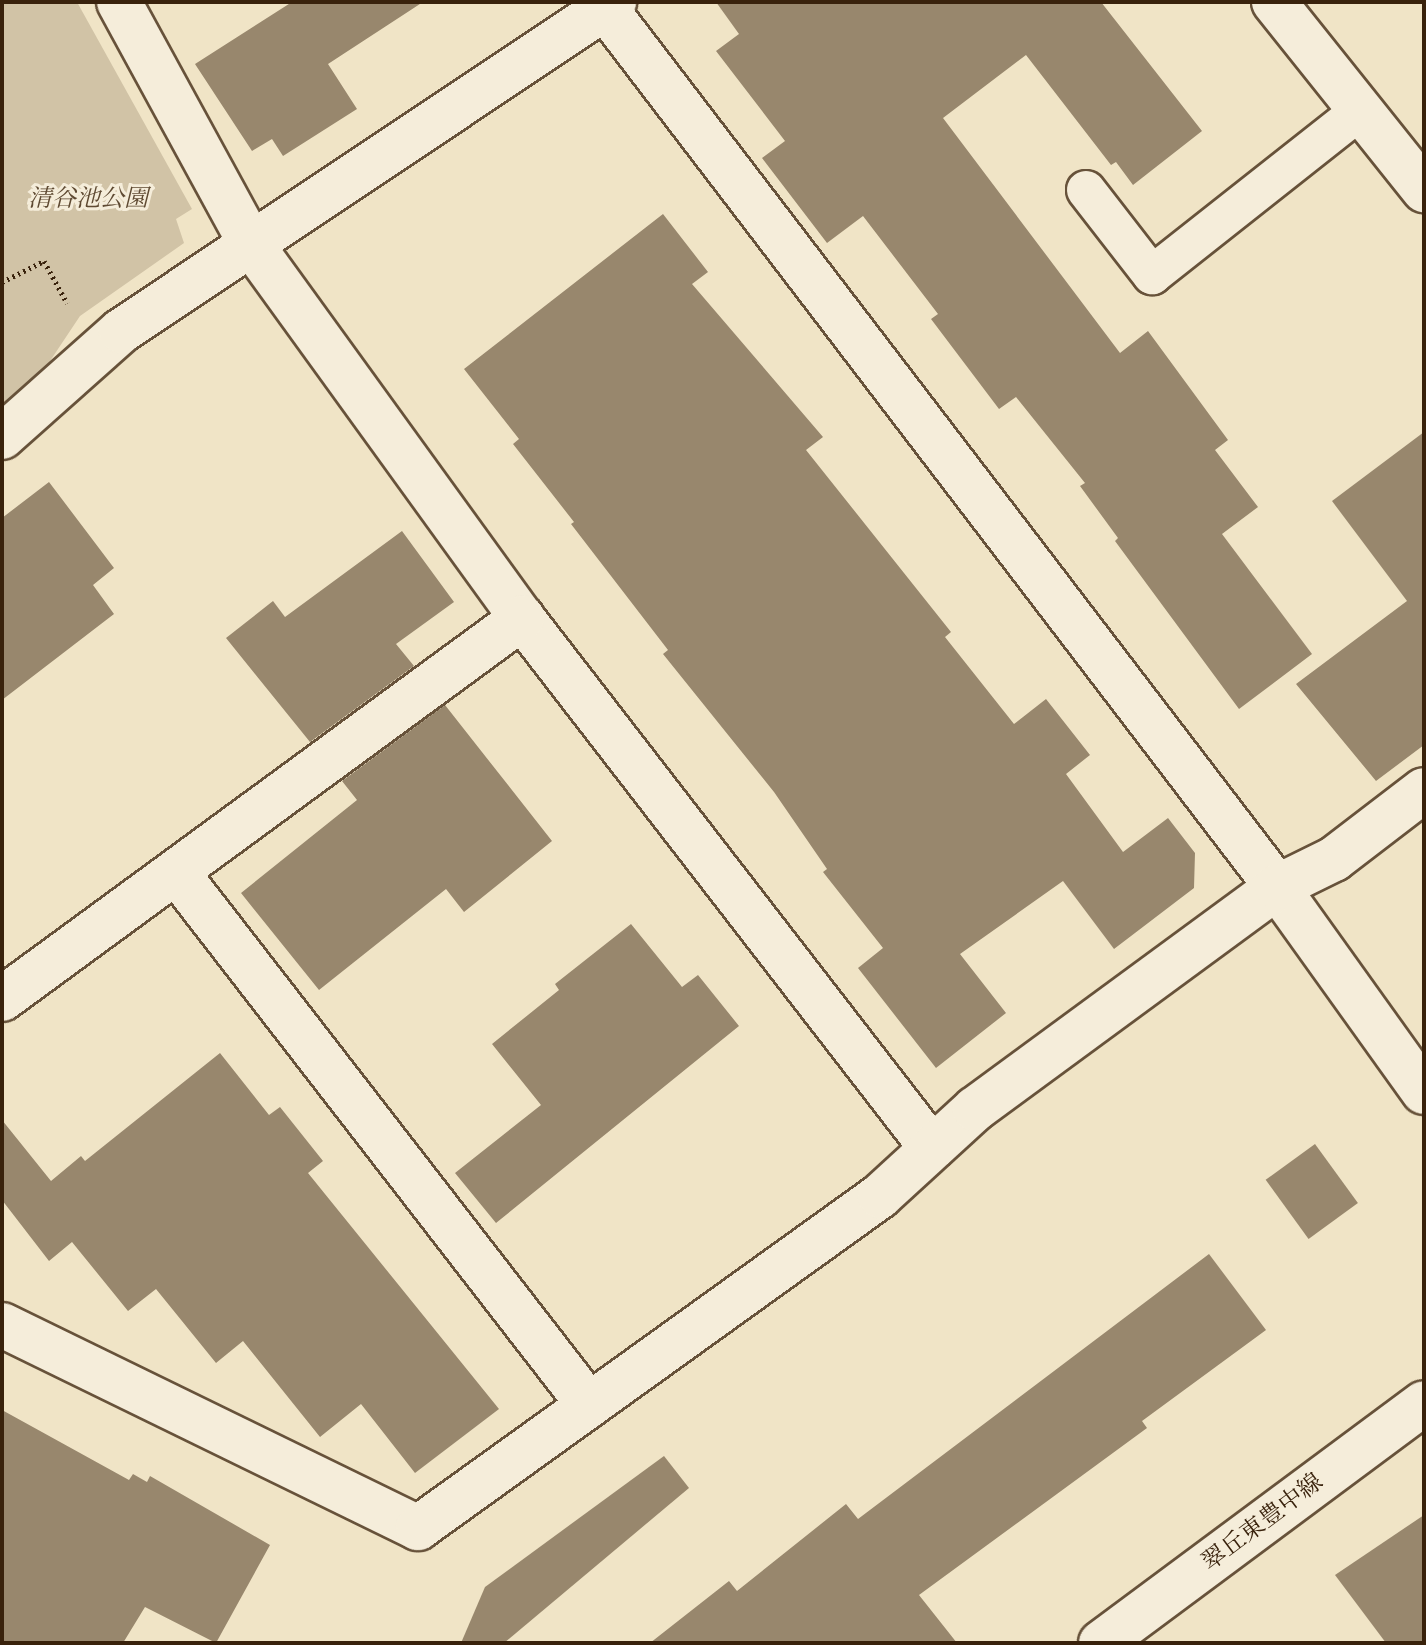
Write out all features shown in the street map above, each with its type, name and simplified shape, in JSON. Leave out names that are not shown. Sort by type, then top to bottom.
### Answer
[{"type":"street","points":[[119,2],[251,244],[522,618],[932,1148]]},
{"type":"street","points":[[1274,2],[1424,190]]},
{"type":"street","points":[[2,437],[96,353],[251,244],[610,5],[1277,887],[1424,1092]]},
{"type":"street","points":[[2,999],[522,618]]},
{"type":"street","points":[[2,1325],[418,1528],[880,1196],[975,1109],[1277,887],[1334,859],[1424,790]]},
{"type":"street","points":[[177,873],[589,1405]]},
{"type":"street","name":"翠丘東豊中線","points":[[1101,1643],[1424,1403]]},
{"type":"lane","points":[[1086,190],[1152,275],[1361,110]]},
{"type":"path","points":[[2,282],[44,261],[96,353]]},
{"type":"green space","name":"清谷池公園","points":[[2,2],[77,2],[192,209],[176,219],[184,243],[80,316],[40,376],[2,406]]},
{"type":"building","points":[[292,2],[423,2],[328,64],[357,109],[283,156],[272,139],[252,151],[195,64]]},
{"type":"building","points":[[716,2],[1101,2],[1202,131],[1133,185],[1116,162],[1111,165],[1026,55],[943,118],[1120,353],[1148,331],[1228,440],[1215,450],[1258,507],[1222,534],[1312,654],[1239,709],[1115,541],[1118,538],[1080,486],[1085,483],[1016,397],[999,409],[931,319],[938,314],[863,216],[827,243],[762,158],[785,141],[716,51],[739,34]]},
{"type":"building","points":[[663,214],[708,272],[692,284],[823,437],[806,450],[951,632],[945,637],[1014,724],[1046,699],[1090,755],[1066,774],[1123,852],[1168,818],[1195,853],[1194,888],[1114,949],[1063,881],[960,954],[1006,1013],[936,1068],[858,968],[883,948],[823,872],[827,869],[774,792],[663,654],[668,650],[571,524],[574,522],[513,444],[519,439],[464,369]]},
{"type":"building","points":[[1424,432],[1424,745],[1376,781],[1296,684],[1407,601],[1332,501]]},
{"type":"building","points":[[49,482],[114,568],[93,585],[114,614],[2,700],[2,518]]},
{"type":"building","points":[[402,531],[454,602],[396,644],[414,666],[310,742],[226,638],[273,601],[285,617]]},
{"type":"building","points":[[445,705],[552,841],[464,912],[446,889],[319,990],[241,893],[357,800],[342,781]]},
{"type":"building","points":[[631,924],[682,987],[698,975],[739,1026],[496,1223],[455,1173],[541,1105],[492,1044],[559,990],[555,984]]},
{"type":"building","points":[[220,1053],[269,1115],[280,1107],[323,1161],[308,1173],[499,1409],[415,1473],[361,1404],[320,1437],[243,1341],[216,1363],[156,1289],[128,1311],[72,1242],[49,1261],[2,1200],[2,1120],[51,1181],[81,1156],[85,1161]]},
{"type":"building","points":[[1315,1144],[1358,1203],[1309,1239],[1266,1180]]},
{"type":"building","points":[[1209,1254],[1266,1330],[1142,1421],[1147,1428],[919,1595],[957,1643],[650,1643],[729,1581],[737,1591],[846,1504],[858,1519]]},
{"type":"building","points":[[2,1410],[129,1480],[133,1474],[147,1482],[150,1476],[270,1545],[216,1643],[145,1607],[123,1643],[2,1643]]},
{"type":"building","points":[[664,1456],[689,1488],[504,1643],[461,1643],[485,1587]]},
{"type":"building","points":[[1424,1515],[1424,1643],[1386,1643],[1335,1575]]}]
